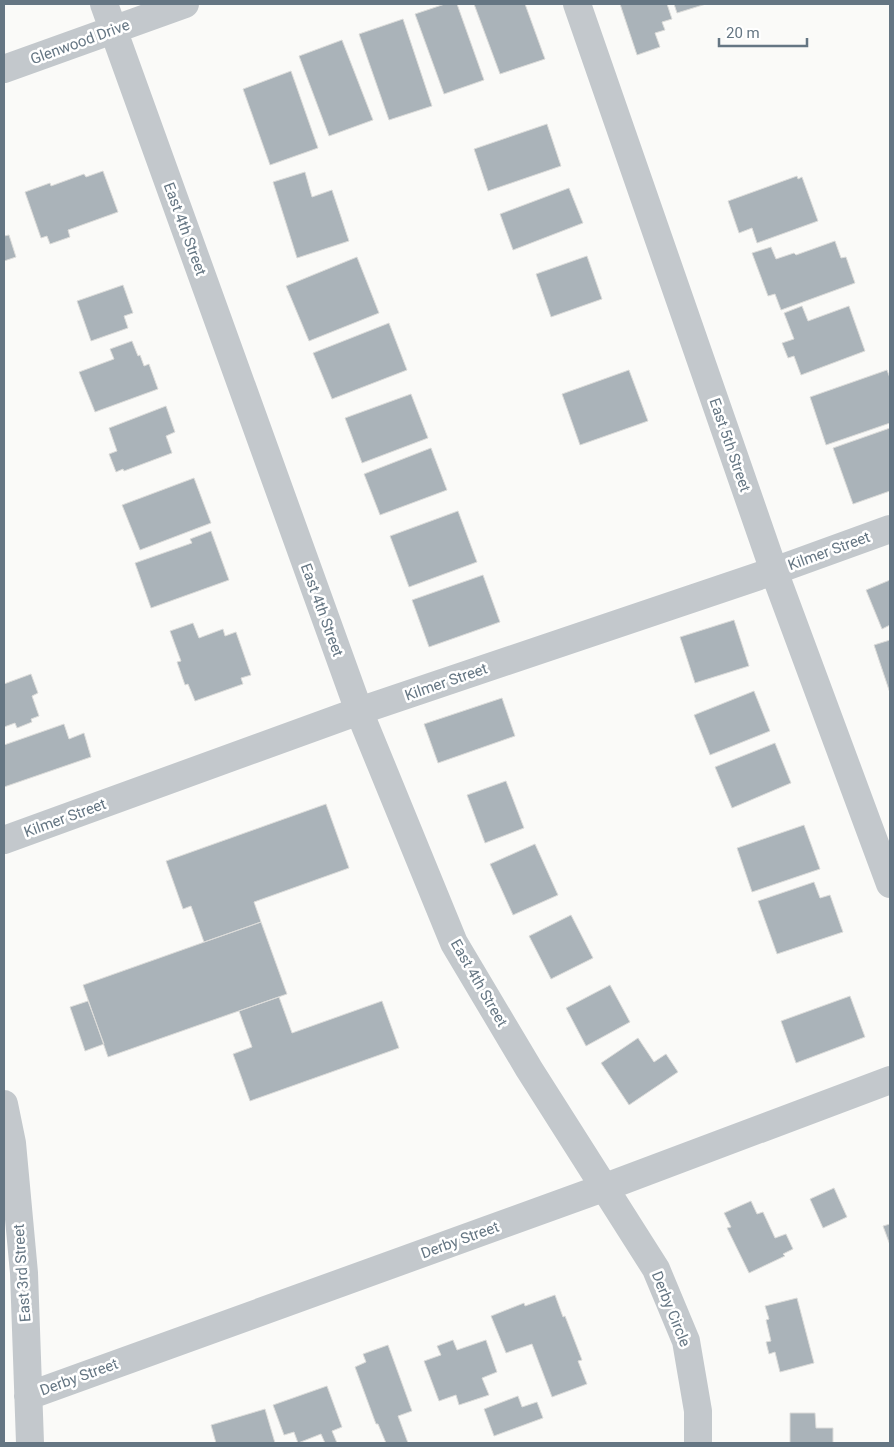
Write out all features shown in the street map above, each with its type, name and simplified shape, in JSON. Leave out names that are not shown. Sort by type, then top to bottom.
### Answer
[{"type":"street","name":"East 4th Street","points":[[104,4],[359,711],[454,943],[603,1188]]},
{"type":"street","name":"Glenwood Drive","points":[[4,69],[185,4]]},
{"type":"street","name":"East 5th Street","points":[[577,4],[774,571],[890,884]]},
{"type":"street","name":"Kilmer Street","points":[[4,840],[359,711],[774,571],[890,529]]},
{"type":"street","name":"Derby Street","points":[[28,1396],[603,1188],[890,1080]]},
{"type":"street","name":"East 3rd Street","points":[[4,1104],[12,1143],[24,1273],[30,1443]]},
{"type":"street","name":"Derby Circle","points":[[603,1188],[656,1269],[686,1341],[698,1411],[698,1443]]},
{"type":"building","points":[[445,4],[457,4],[484,80],[444,94],[415,14]]},
{"type":"building","points":[[474,4],[525,4],[545,59],[500,74]]},
{"type":"building","points":[[620,4],[667,4],[672,19],[662,22],[665,30],[655,33],[660,47],[637,55]]},
{"type":"building","points":[[674,4],[706,4],[677,13]]},
{"type":"building","points":[[403,19],[432,106],[389,120],[359,34]]},
{"type":"building","points":[[342,40],[373,120],[329,136],[299,56]]},
{"type":"building","points":[[291,71],[318,148],[270,165],[243,89]]},
{"type":"building","points":[[547,124],[561,166],[488,191],[474,149]]},
{"type":"building","points":[[103,171],[118,212],[68,230],[70,237],[50,244],[47,236],[41,238],[25,192],[50,183],[51,186],[84,174],[86,177]]},
{"type":"building","points":[[305,172],[312,197],[332,190],[349,241],[297,258],[273,182]]},
{"type":"building","points":[[797,176],[798,179],[802,177],[818,221],[757,243],[752,228],[739,233],[728,201]]},
{"type":"building","points":[[569,188],[583,223],[513,250],[500,214]]},
{"type":"building","points":[[9,235],[16,257],[4,261],[4,236]]},
{"type":"building","points":[[835,241],[841,258],[846,257],[855,283],[781,310],[775,294],[768,296],[752,253],[771,247],[776,259],[794,253],[796,255]]},
{"type":"building","points":[[587,256],[602,299],[551,317],[536,274]]},
{"type":"building","points":[[357,257],[379,313],[309,341],[286,286]]},
{"type":"building","points":[[123,285],[133,313],[124,316],[128,328],[91,341],[77,301]]},
{"type":"building","points":[[802,306],[808,321],[849,306],[865,351],[801,375],[794,356],[788,358],[782,343],[794,339],[784,313]]},
{"type":"building","points":[[389,323],[407,370],[332,399],[313,353]]},
{"type":"building","points":[[132,341],[144,366],[149,364],[158,389],[95,412],[79,372],[114,359],[110,349]]},
{"type":"building","points":[[629,370],[648,421],[580,445],[562,394]]},
{"type":"building","points":[[887,370],[890,378],[890,423],[826,445],[810,397]]},
{"type":"building","points":[[411,394],[428,438],[362,463],[345,418]]},
{"type":"building","points":[[166,406],[175,432],[166,436],[172,453],[124,471],[123,469],[116,472],[109,454],[117,451],[109,428]]},
{"type":"building","points":[[890,428],[890,491],[853,504],[833,448]]},
{"type":"building","points":[[431,448],[447,490],[380,515],[364,474]]},
{"type":"building","points":[[194,478],[211,523],[140,550],[122,505]]},
{"type":"building","points":[[458,511],[477,562],[409,587],[390,536]]},
{"type":"building","points":[[211,531],[229,580],[151,608],[135,563],[192,543],[190,539]]},
{"type":"building","points":[[483,575],[500,622],[429,647],[412,600]]},
{"type":"building","points":[[890,580],[890,625],[882,629],[866,590]]},
{"type":"building","points":[[734,620],[749,666],[695,683],[680,637]]},
{"type":"building","points":[[193,623],[199,638],[223,629],[225,636],[236,632],[251,675],[241,678],[243,684],[195,701],[188,684],[185,685],[177,662],[181,661],[170,631]]},
{"type":"building","points":[[890,640],[890,693],[874,645]]},
{"type":"building","points":[[31,674],[38,693],[32,696],[39,716],[31,719],[32,722],[17,728],[15,723],[4,727],[4,684]]},
{"type":"building","points":[[754,691],[770,731],[710,755],[694,715]]},
{"type":"building","points":[[502,698],[515,736],[438,763],[424,724]]},
{"type":"building","points":[[64,724],[69,739],[84,733],[91,757],[4,787],[4,745]]},
{"type":"building","points":[[775,743],[791,783],[732,808],[715,767]]},
{"type":"building","points":[[506,781],[524,828],[485,843],[467,795]]},
{"type":"building","points":[[326,804],[349,868],[254,902],[261,922],[204,942],[191,906],[183,909],[166,861]]},
{"type":"building","points":[[804,825],[820,869],[752,892],[737,848]]},
{"type":"building","points":[[535,844],[558,895],[513,915],[490,864]]},
{"type":"building","points":[[814,882],[820,898],[830,895],[843,932],[777,954],[758,901]]},
{"type":"building","points":[[571,915],[593,958],[551,979],[529,936]]},
{"type":"building","points":[[261,922],[287,994],[108,1057],[83,985]]},
{"type":"building","points":[[610,985],[630,1022],[586,1046],[566,1008]]},
{"type":"building","points":[[850,996],[865,1037],[796,1063],[781,1021]]},
{"type":"building","points":[[279,997],[292,1033],[382,1001],[399,1048],[250,1101],[233,1054],[252,1047],[239,1011]]},
{"type":"building","points":[[88,1001],[104,1044],[85,1051],[70,1007]]},
{"type":"building","points":[[638,1038],[654,1062],[666,1054],[678,1072],[629,1105],[601,1063]]},
{"type":"building","points":[[834,1188],[847,1217],[823,1228],[810,1199]]},
{"type":"building","points":[[751,1201],[757,1214],[763,1212],[775,1238],[786,1234],[793,1249],[783,1254],[785,1256],[749,1273],[727,1228],[731,1227],[724,1213]]},
{"type":"building","points":[[890,1224],[890,1245],[883,1226]]},
{"type":"building","points":[[555,1295],[582,1360],[578,1361],[587,1384],[552,1397],[532,1344],[506,1353],[491,1316],[524,1303],[525,1306]]},
{"type":"building","points":[[797,1298],[814,1363],[780,1372],[775,1352],[769,1354],[766,1342],[771,1341],[766,1320],[769,1319],[765,1306]]},
{"type":"building","points":[[453,1340],[457,1350],[486,1340],[497,1372],[482,1378],[489,1395],[459,1405],[456,1395],[439,1401],[424,1361],[441,1355],[437,1346]]},
{"type":"building","points":[[388,1345],[412,1411],[398,1416],[408,1443],[386,1443],[378,1424],[376,1424],[355,1367],[366,1362],[363,1354]]},
{"type":"building","points":[[327,1386],[342,1427],[332,1431],[337,1443],[325,1443],[321,1434],[298,1443],[294,1432],[284,1435],[273,1405]]},
{"type":"building","points":[[518,1396],[522,1407],[537,1402],[543,1418],[494,1436],[484,1409]]},
{"type":"building","points":[[265,1409],[275,1443],[216,1443],[211,1425]]},
{"type":"building","points":[[790,1413],[815,1413],[816,1428],[833,1428],[833,1443],[790,1443]]}]
